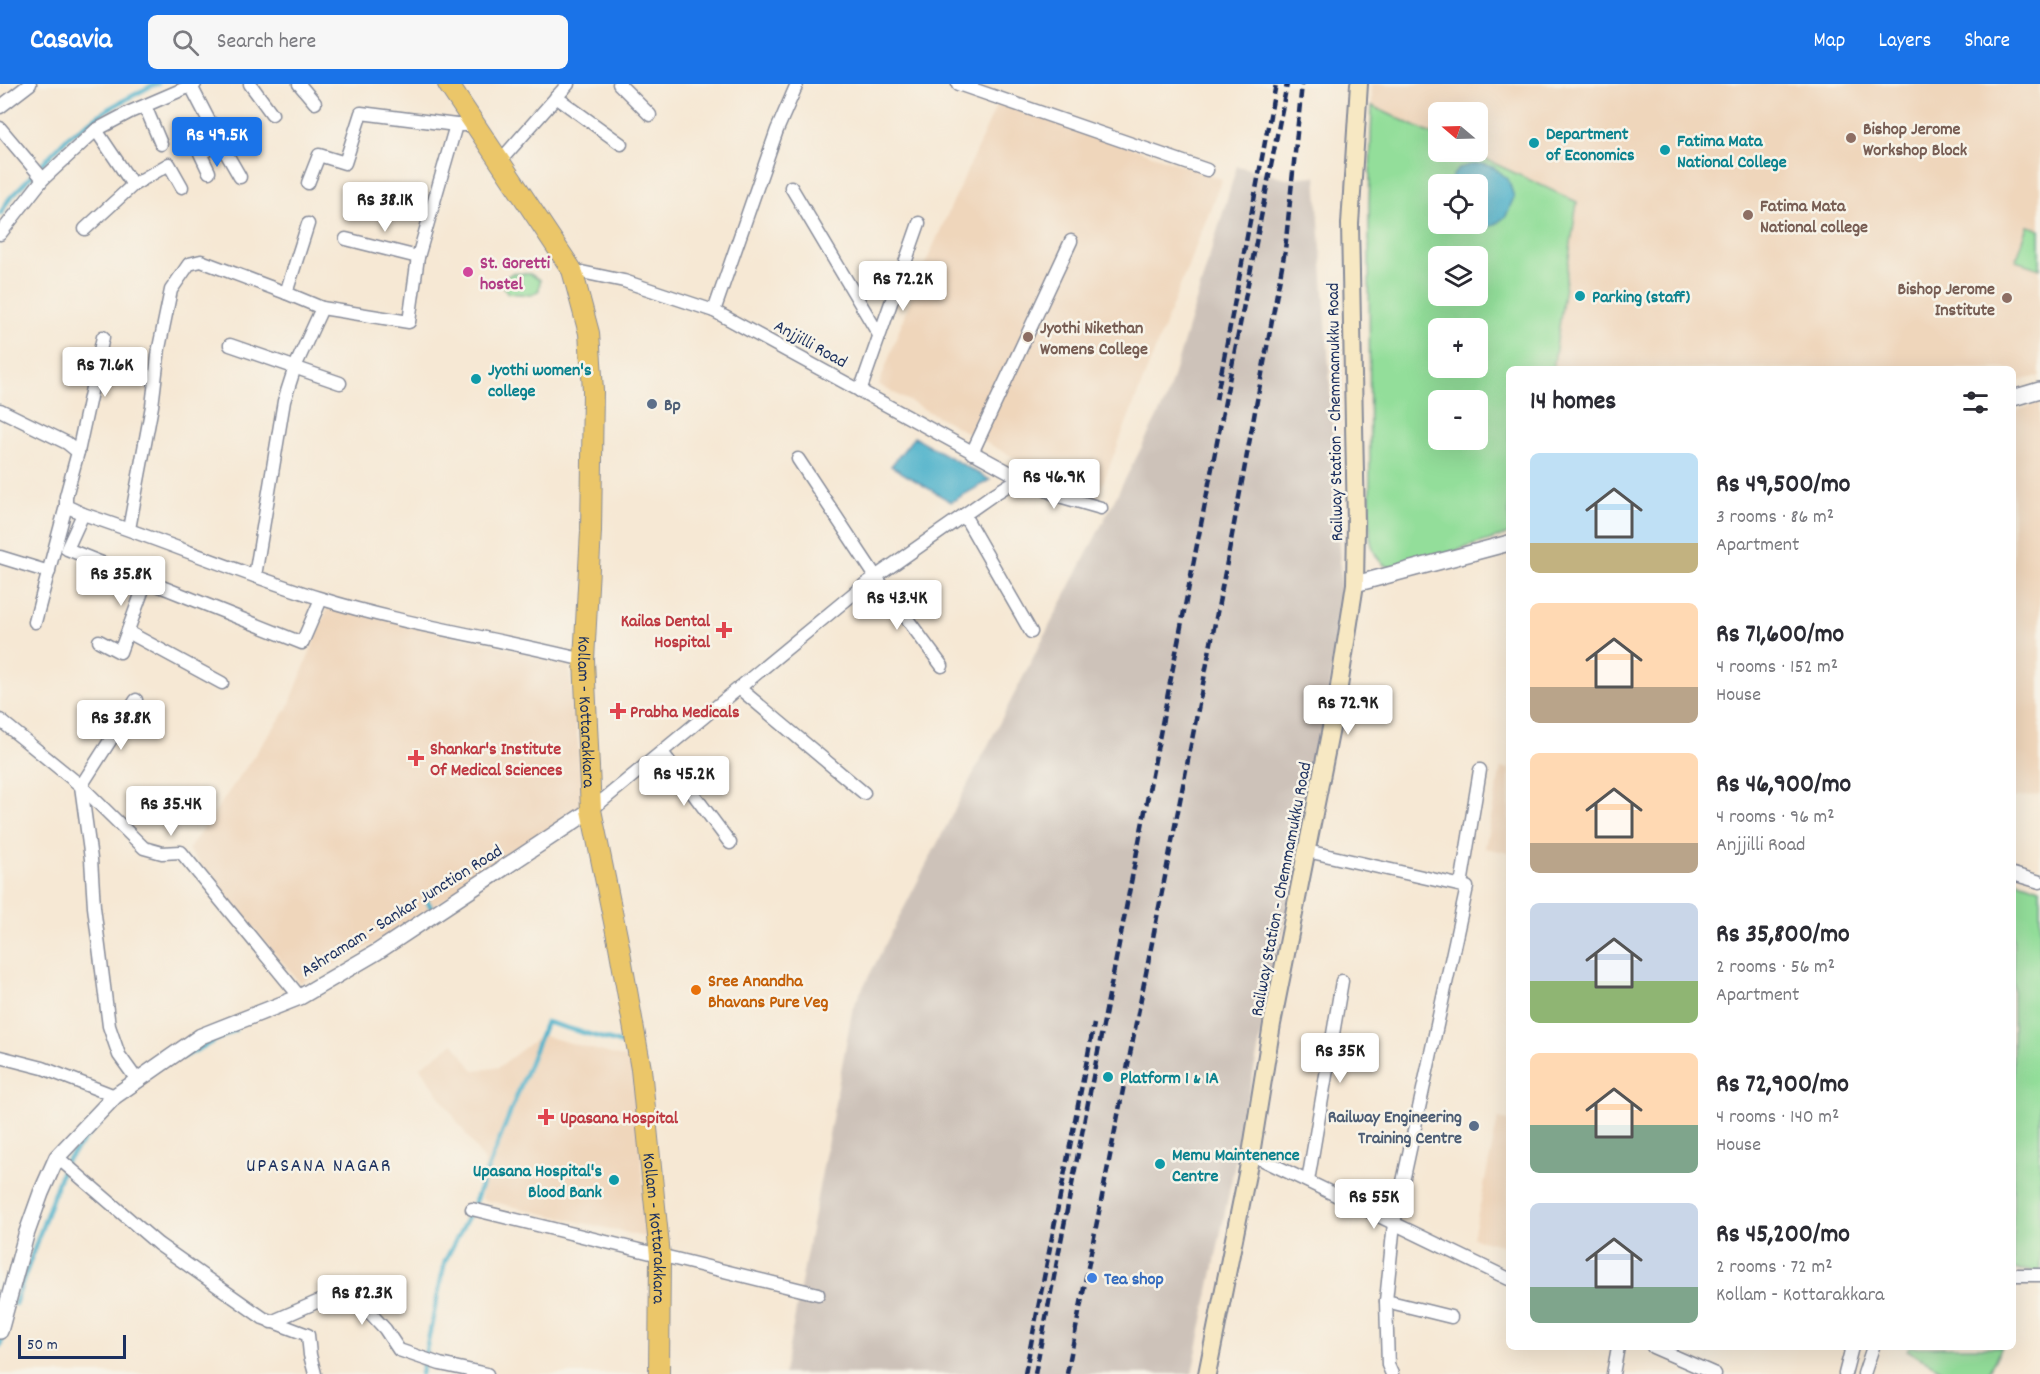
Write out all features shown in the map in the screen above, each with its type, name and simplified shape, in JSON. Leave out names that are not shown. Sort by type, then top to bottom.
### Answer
[{"type":"main road","name":"Kollam - Kottarakkara","points":[[448,84],[572,270],[589,333],[593,390],[591,531],[584,660],[591,810],[641,1069],[660,1256],[659,1374]]},
{"type":"main road","name":"Railway Station - Chemmamukku Road","points":[[1207,1374],[1251,1154],[1272,1024],[1340,682],[1355,584],[1356,524],[1350,224],[1359,84]]},
{"type":"street","points":[[0,106],[30,84]]},
{"type":"street","points":[[250,84],[272,114]]},
{"type":"street","points":[[299,84],[315,103]]},
{"type":"street","points":[[500,161],[568,84]]},
{"type":"street","points":[[619,84],[650,115]]},
{"type":"street","points":[[714,311],[777,130],[797,84]]},
{"type":"street","points":[[2,226],[43,179],[96,130],[193,85],[221,144],[240,177]]},
{"type":"street","points":[[966,85],[1207,170]]},
{"type":"street","points":[[556,97],[621,144]]},
{"type":"street","points":[[145,106],[161,144]]},
{"type":"street","points":[[308,183],[319,155],[345,163],[361,113],[456,125],[476,125]]},
{"type":"street","points":[[129,529],[171,290],[189,264],[201,261],[322,308],[409,322],[417,257],[456,125]]},
{"type":"street","points":[[0,128],[43,179]]},
{"type":"street","points":[[96,130],[133,185]]},
{"type":"street","points":[[209,172],[200,153],[221,144]]},
{"type":"street","points":[[85,229],[133,185],[169,164],[182,187]]},
{"type":"street","points":[[790,187],[879,336]]},
{"type":"street","points":[[860,391],[919,223]]},
{"type":"street","points":[[286,293],[308,224]]},
{"type":"street","points":[[346,239],[417,257]]},
{"type":"street","points":[[972,453],[1071,241]]},
{"type":"street","name":"Anjjilli Road","points":[[572,270],[624,281],[714,311],[1020,478],[1059,496],[1101,508]]},
{"type":"street","points":[[255,576],[284,401],[295,367],[322,308]]},
{"type":"street","points":[[35,622],[66,506],[66,496],[103,337]]},
{"type":"street","points":[[230,345],[340,384]]},
{"type":"street","points":[[2016,397],[2040,390]]},
{"type":"street","points":[[0,410],[67,443],[78,452]]},
{"type":"street","points":[[798,459],[876,577],[942,666]]},
{"type":"street","points":[[591,810],[876,577],[1020,478]]},
{"type":"street","points":[[66,506],[156,541],[321,599],[449,631],[584,660]]},
{"type":"street","points":[[83,514],[67,549],[302,643],[321,599]]},
{"type":"street","points":[[964,515],[1030,632]]},
{"type":"street","points":[[1355,584],[1506,544]]},
{"type":"street","points":[[0,557],[49,572]]},
{"type":"street","points":[[99,641],[120,652],[146,581]]},
{"type":"street","points":[[128,632],[222,683]]},
{"type":"street","points":[[740,688],[864,793]]},
{"type":"street","points":[[136,700],[81,786],[109,1026],[119,1055],[137,1080]]},
{"type":"street","points":[[0,720],[81,786],[144,848],[162,853],[181,852],[300,997]]},
{"type":"street","points":[[662,752],[730,843]]},
{"type":"street","points":[[1461,885],[1480,770]]},
{"type":"street","name":"Ashramam - Sankar Junction Road","points":[[0,1330],[26,1235],[57,1157],[116,1096],[201,1036],[300,997],[377,952],[591,810]]},
{"type":"street","points":[[1307,851],[1467,886],[1394,1223],[1386,1301],[1388,1365],[1392,1374]]},
{"type":"street","points":[[2016,875],[2040,882]]},
{"type":"street","points":[[1308,1181],[1342,981]]},
{"type":"street","points":[[0,1057],[43,1068],[116,1096]]},
{"type":"street","points":[[1251,1154],[1506,1278]]},
{"type":"street","points":[[57,1157],[158,1244],[263,1318],[308,1335],[315,1374]]},
{"type":"street","points":[[472,1209],[818,1294]]},
{"type":"street","points":[[2016,1275],[2040,1275]]},
{"type":"street","points":[[271,1322],[326,1298],[358,1300],[385,1329],[399,1350],[440,1364],[487,1374]]},
{"type":"street","points":[[1386,1301],[1451,1317]]},
{"type":"street","points":[[1613,1374],[1617,1350]]},
{"type":"street","points":[[1660,1350],[1715,1374]]},
{"type":"street","points":[[1845,1374],[1851,1350]]},
{"type":"street","points":[[1864,1374],[1871,1350]]},
{"type":"shaded area","name":"Fatima Mata National college","points":[[1372,84],[2040,84],[2040,376],[2016,381],[2016,366],[1553,366],[1577,202],[1488,160],[1488,102],[1428,102],[1428,132],[1372,106]]},
{"type":"shaded area","name":"Jyothi Nikethan Womens College","points":[[998,102],[1222,179],[1097,498],[1058,481],[879,385],[914,289]]},
{"type":"shaded area","points":[[1237,166],[1286,178],[1316,176],[1342,598],[1322,736],[1192,1374],[784,1374],[853,1007],[1166,400]]},
{"type":"shaded area","points":[[2040,402],[2040,794],[2016,798],[2016,411]]},
{"type":"shaded area","name":"Shankar's Institute Of Medical Sciences","points":[[328,606],[568,662],[585,809],[373,944],[300,983],[188,850],[289,706]]},
{"type":"shaded area","points":[[1501,768],[1506,769],[1506,852],[1485,848]]},
{"type":"shaded area","name":"Upasana Hospital","points":[[541,1035],[633,1060],[648,1238],[481,1199],[485,1162],[420,1067],[454,1043],[474,1071],[499,1067]]},
{"type":"shaded area","points":[[1498,1119],[1506,1120],[1506,1246],[1473,1238]]},
{"type":"green space","points":[[1372,106],[1428,132],[1428,162],[1488,160],[1577,202],[1553,366],[1506,366],[1506,535],[1400,568],[1383,564],[1373,549],[1370,537],[1369,205]]},
{"type":"green space","points":[[2028,226],[2040,229],[2040,269],[2016,261]]},
{"type":"green space","points":[[512,273],[530,274],[540,280],[539,290],[532,295],[508,293],[503,287],[503,280]]},
{"type":"green space","points":[[2016,880],[2040,888],[2040,1272],[2016,1269]]},
{"type":"green space","points":[[1907,1350],[2000,1350],[1987,1374],[1949,1374]]},
{"type":"water","points":[[1483,164],[1494,168],[1508,179],[1514,197],[1506,216],[1488,227],[1488,174],[1453,174],[1471,165]]},
{"type":"water","points":[[914,437],[990,480],[951,502],[891,466]]},
{"type":"waterway","points":[[42,164],[69,136],[108,109],[158,84]]},
{"type":"waterway","points":[[1,213],[9,199],[33,174]]},
{"type":"waterway","points":[[426,899],[434,912]]},
{"type":"waterway","points":[[421,1374],[445,1261],[472,1209],[546,1022],[630,1046]]},
{"type":"waterway","points":[[183,1057],[235,1030]]},
{"type":"waterway","points":[[15,1304],[65,1162],[98,1124]]},
{"type":"waterway","points":[[0,1346],[5,1332]]},
{"type":"railway","points":[[1216,400],[1276,84]]},
{"type":"railway","points":[[1035,1374],[1287,84]]},
{"type":"railway","points":[[1067,1374],[1227,562],[1285,250],[1302,84]]},
{"type":"railway","points":[[1025,1374],[1094,1024]]},
{"type":"place","name":"Bishop Jerome Workshop Block","points":[[1851,138]]},
{"type":"place","name":"Department of Economics","points":[[1534,143]]},
{"type":"place","name":"Fatima Mata National College","points":[[1665,150]]},
{"type":"place","name":"Fatima Mata National college","points":[[1748,215]]},
{"type":"place","name":"St. Goretti hostel","points":[[468,272]]},
{"type":"place","name":"Parking (staff)","points":[[1580,296]]},
{"type":"place","name":"Bishop Jerome Institute","points":[[2007,298]]},
{"type":"place","name":"Jyothi Nikethan Womens College","points":[[1028,337]]},
{"type":"place","name":"Jyothi women's college","points":[[476,379]]},
{"type":"place","name":"Bp","points":[[652,404]]},
{"type":"place","name":"Kailas Dental Hospital","points":[[724,630]]},
{"type":"place","name":"Prabha Medicals","points":[[618,711]]},
{"type":"place","name":"Shankar's Institute Of Medical Sciences","points":[[416,758]]},
{"type":"place","name":"Sree Anandha Bhavans Pure Veg","points":[[696,990]]},
{"type":"place","name":"Platform 1 & 1A","points":[[1108,1077]]},
{"type":"place","name":"Upasana Hospital","points":[[546,1117]]},
{"type":"place","name":"Railway Engineering Training Centre","points":[[1474,1126]]},
{"type":"place","name":"Memu Maintenence Centre","points":[[1160,1164]]},
{"type":"place","name":"Upasana Hospital's Blood Bank","points":[[614,1180]]},
{"type":"place","name":"Tea shop","points":[[1092,1278]]},
{"type":"district","name":"UPASANA NAGAR","points":[[319,1164]]}]
